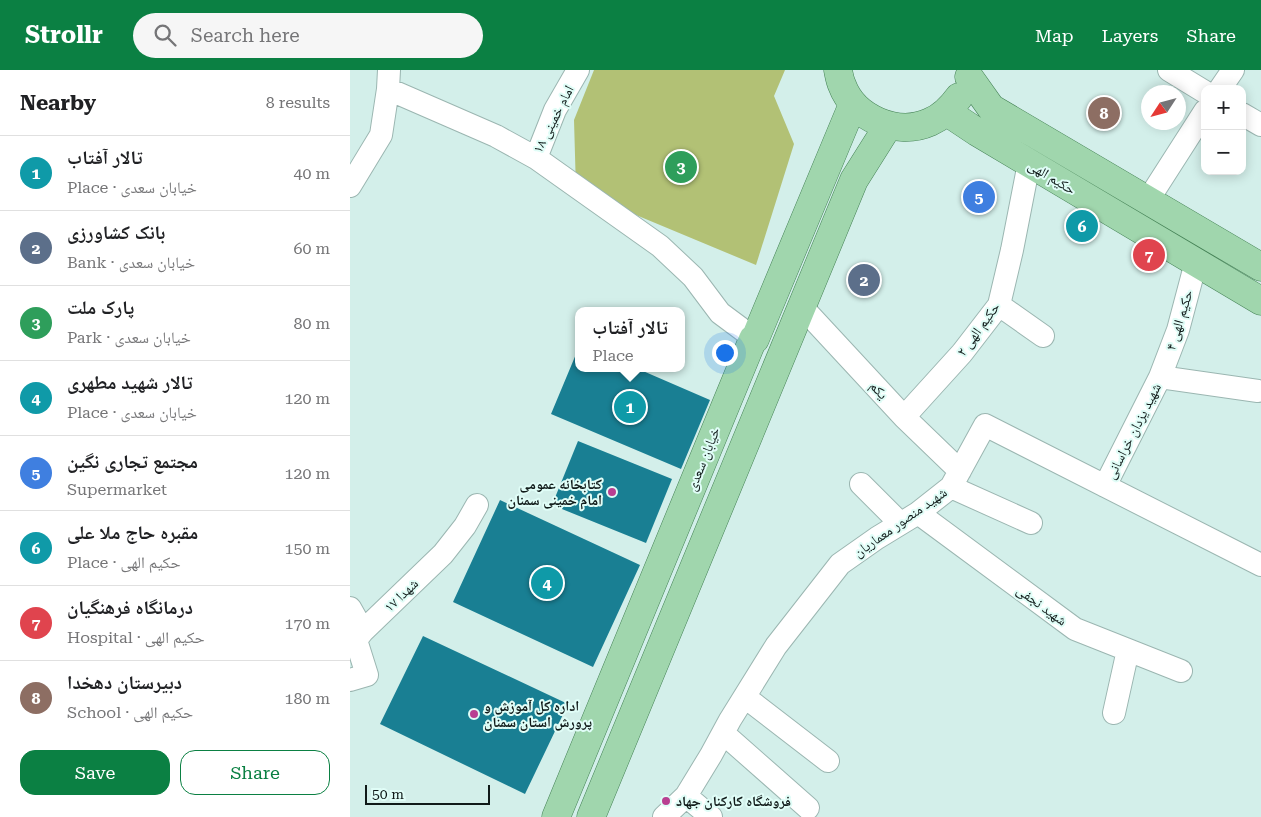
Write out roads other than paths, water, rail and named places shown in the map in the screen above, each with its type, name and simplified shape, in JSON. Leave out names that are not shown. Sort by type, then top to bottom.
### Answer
[{"type":"main road","points":[[838,70],[842,86],[853,104],[869,118],[888,126],[909,128],[929,123],[947,112],[961,96],[969,73]]},
{"type":"main road","name":"حکیم الهی","points":[[969,73],[991,108],[1261,267]]},
{"type":"main road","name":"خیابان سعدی","points":[[556,817],[753,339],[755,339],[853,104]]},
{"type":"main road","points":[[977,132],[991,108]]},
{"type":"main road","name":"حکیم الهی","points":[[947,112],[977,132],[1261,301]]},
{"type":"main road","points":[[591,817],[854,180],[888,126]]},
{"type":"main road","points":[[792,252],[805,248],[814,253],[820,262]]},
{"type":"street","name":"امام خمینی ۱۸","points":[[388,80],[536,158],[555,110],[578,70]]},
{"type":"street","points":[[1169,70],[1201,90]]},
{"type":"street","points":[[1223,85],[1233,70]]},
{"type":"street","points":[[352,184],[381,135],[388,80]]},
{"type":"street","points":[[1246,117],[1261,126]]},
{"type":"street","points":[[1148,200],[1201,118]]},
{"type":"street","points":[[536,158],[660,246],[693,277],[720,313],[755,339]]},
{"type":"street","name":"حکیم الهی ۲","points":[[904,416],[962,353],[999,305],[1029,163]]},
{"type":"street","name":"حکیم الهی ۴","points":[[1160,377],[1178,330],[1196,262]]},
{"type":"street","points":[[999,305],[1043,336]]},
{"type":"street","name":"یکم","points":[[802,307],[904,416],[956,479]]},
{"type":"street","points":[[1160,377],[1258,391]]},
{"type":"street","name":"شهید یزدان خراسانی","points":[[1105,486],[1160,377]]},
{"type":"street","name":"شهید منصور معماریان","points":[[664,817],[686,796],[776,646],[840,564],[909,518],[956,479],[985,425],[1261,565]]},
{"type":"street","points":[[956,479],[1031,523]]},
{"type":"street","name":"شهید نجفی","points":[[861,484],[1075,628],[1181,671]]},
{"type":"street","name":"شهدا ۱۷","points":[[363,631],[443,554],[465,526],[478,505]]},
{"type":"street","points":[[350,608],[363,631],[356,640],[368,675],[350,680]]},
{"type":"street","points":[[1114,713],[1128,650]]},
{"type":"street","points":[[745,697],[828,761]]},
{"type":"street","points":[[723,733],[808,808]]},
{"type":"street","points":[[686,796],[711,817]]},
{"type":"place","name":"دبیرستان دهخدا","points":[[1104,113]]},
{"type":"place","name":"پارک ملت","points":[[681,167]]},
{"type":"place","name":"مجتمع تجاری نگین","points":[[979,197]]},
{"type":"place","name":"مقبره حاج ملا علی","points":[[1082,226]]},
{"type":"place","name":"درمانگاه فرهنگیان","points":[[1149,255]]},
{"type":"place","name":"بانک کشاورزی","points":[[864,280]]},
{"type":"place","name":"تالار آفتاب","points":[[630,407]]},
{"type":"place","name":"کتابخانه عمومی امام خمینی سمنان","points":[[612,492]]},
{"type":"place","name":"تالار شهید مطهری","points":[[547,583]]},
{"type":"place","name":"اداره کل آموزش و پرورش استان سمنان","points":[[474,714]]},
{"type":"place","name":"فروشگاه کارکنان جهاد","points":[[666,801]]}]
